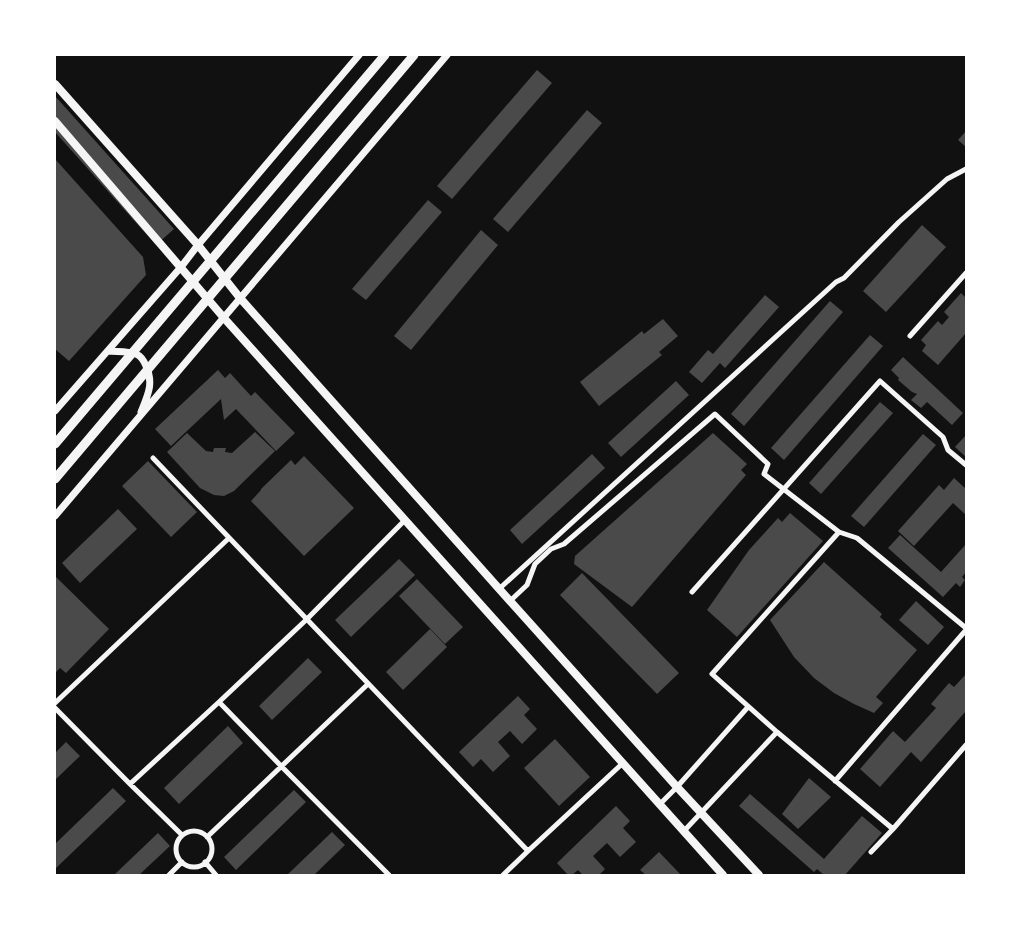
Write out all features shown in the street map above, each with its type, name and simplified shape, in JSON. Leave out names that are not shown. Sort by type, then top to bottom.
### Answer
[{"type":"highway","points":[[55,444],[385,55]]},
{"type":"highway","points":[[58,475],[414,55]]},
{"type":"main road","points":[[55,84],[198,245],[240,298],[510,602],[759,875]]},
{"type":"main road","points":[[55,120],[224,318],[723,875]]},
{"type":"street","points":[[57,406],[181,267],[359,55]]},
{"type":"street","points":[[55,516],[447,55]]},
{"type":"street","points":[[499,589],[829,288],[844,278],[900,222],[947,179],[966,169]]},
{"type":"street","points":[[910,336],[966,273]]},
{"type":"street","points":[[108,351],[138,355],[144,362],[150,375],[149,390],[140,417]]},
{"type":"street","points":[[692,592],[880,381],[943,436],[948,450],[966,465]]},
{"type":"street","points":[[510,602],[527,585],[535,564],[551,549],[564,544],[715,414],[768,464],[764,474],[839,532],[857,538],[966,629],[835,781]]},
{"type":"street","points":[[152,458],[528,851]]},
{"type":"street","points":[[130,784],[306,620],[405,520]]},
{"type":"street","points":[[839,532],[712,674],[777,732],[893,829]]},
{"type":"street","points":[[55,703],[229,538]]},
{"type":"street","points":[[207,837],[368,684]]},
{"type":"street","points":[[219,702],[389,875]]},
{"type":"street","points":[[660,804],[748,707]]},
{"type":"street","points":[[55,708],[182,835]]},
{"type":"street","points":[[684,832],[777,732]]},
{"type":"street","points":[[871,852],[966,746]]},
{"type":"street","points":[[503,875],[623,763]]},
{"type":"street","points":[[198,831],[207,837],[210,842],[211,853],[205,862],[193,866],[187,865],[178,858],[176,846],[178,840],[186,832],[198,831]]},
{"type":"street","points":[[169,875],[182,862]]},
{"type":"street","points":[[205,862],[216,875]]},
{"type":"building","points":[[537,70],[552,83],[452,199],[437,186]]},
{"type":"building","points":[[55,96],[174,229],[156,245],[55,132]]},
{"type":"building","points":[[587,110],[602,123],[508,232],[493,219]]},
{"type":"building","points":[[966,131],[966,147],[958,140]]},
{"type":"building","points":[[55,159],[143,257],[146,275],[69,361],[55,349]]},
{"type":"building","points":[[428,200],[442,212],[366,300],[352,289]]},
{"type":"building","points":[[922,225],[946,247],[886,312],[863,291]]},
{"type":"building","points":[[481,230],[498,245],[411,350],[394,336]]},
{"type":"building","points":[[961,293],[966,298],[966,333],[938,365],[922,351],[926,345],[921,340],[938,321],[942,325],[949,317],[944,312]]},
{"type":"building","points":[[765,295],[779,307],[725,368],[720,363],[702,383],[689,372],[708,350],[713,354]]},
{"type":"building","points":[[830,301],[843,312],[744,426],[731,414]]},
{"type":"building","points":[[663,319],[678,336],[659,352],[662,355],[599,406],[580,382],[642,331],[644,334]]},
{"type":"building","points":[[870,335],[883,346],[784,460],[771,448]]},
{"type":"building","points":[[903,357],[963,413],[952,425],[927,402],[921,408],[911,400],[917,394],[898,380],[899,378],[891,370]]},
{"type":"building","points":[[218,370],[225,378],[230,373],[251,396],[255,392],[295,433],[276,451],[236,409],[224,420],[221,399],[171,446],[155,429]]},
{"type":"building","points":[[676,381],[689,395],[621,457],[608,443]]},
{"type":"building","points":[[880,402],[893,413],[821,494],[809,483]]},
{"type":"building","points":[[255,432],[275,451],[234,491],[224,496],[214,495],[200,488],[167,452],[187,433],[206,451],[213,452],[214,448],[226,448],[225,452],[232,453]]},
{"type":"building","points":[[713,433],[747,464],[741,470],[746,475],[632,607],[574,564],[575,556]]},
{"type":"building","points":[[923,434],[936,445],[864,527],[851,516]]},
{"type":"building","points":[[966,435],[966,457],[955,447]]},
{"type":"building","points":[[592,454],[605,468],[522,544],[510,530]]},
{"type":"building","points":[[304,456],[354,508],[304,556],[251,501],[291,460],[295,465]]},
{"type":"building","points":[[148,461],[197,512],[171,537],[122,486]]},
{"type":"building","points":[[954,478],[966,489],[966,515],[953,503],[914,546],[898,531],[939,485],[944,490]]},
{"type":"building","points":[[118,509],[137,529],[80,583],[62,563]]},
{"type":"building","points":[[790,513],[823,541],[737,637],[707,610],[749,550],[778,518],[782,522]]},
{"type":"building","points":[[900,535],[941,572],[966,544],[966,572],[962,577],[965,580],[960,587],[956,583],[943,597],[888,548]]},
{"type":"building","points":[[399,559],[415,575],[351,637],[335,620]]},
{"type":"building","points":[[824,562],[882,614],[880,617],[917,650],[876,697],[883,703],[874,713],[834,693],[814,678],[794,657],[770,620]]},
{"type":"building","points":[[582,573],[679,673],[657,694],[560,595]]},
{"type":"building","points":[[55,576],[109,629],[66,673],[60,668],[55,673]]},
{"type":"building","points":[[417,579],[463,627],[445,644],[399,596]]},
{"type":"building","points":[[916,601],[944,627],[928,645],[899,620]]},
{"type":"building","points":[[430,629],[447,647],[403,690],[386,672]]},
{"type":"building","points":[[308,658],[322,672],[272,720],[259,706]]},
{"type":"building","points":[[966,674],[966,711],[921,762],[911,752],[880,787],[860,769],[893,731],[905,742],[936,708],[931,704],[949,683],[954,687]]},
{"type":"building","points":[[518,696],[530,709],[524,715],[537,729],[522,744],[510,731],[498,742],[510,756],[493,772],[481,759],[473,767],[459,752]]},
{"type":"building","points":[[228,726],[243,743],[179,804],[164,788]]},
{"type":"building","points":[[555,739],[590,777],[559,806],[524,768]]},
{"type":"building","points":[[66,742],[80,756],[55,780],[55,753]]},
{"type":"building","points":[[809,778],[831,797],[798,829],[782,814]]},
{"type":"building","points":[[113,788],[126,801],[55,869],[55,844]]},
{"type":"building","points":[[294,790],[306,802],[236,870],[224,857]]},
{"type":"building","points":[[750,794],[824,859],[862,816],[882,833],[845,875],[824,875],[817,869],[814,872],[739,806]]},
{"type":"building","points":[[616,806],[630,821],[623,828],[636,842],[620,857],[607,843],[593,856],[605,869],[599,875],[583,875],[578,870],[572,875],[568,875],[557,863]]},
{"type":"building","points":[[332,832],[345,845],[314,875],[287,875]]},
{"type":"building","points":[[158,833],[170,846],[139,875],[114,875]]},
{"type":"building","points":[[659,852],[681,875],[646,875],[640,870]]}]
